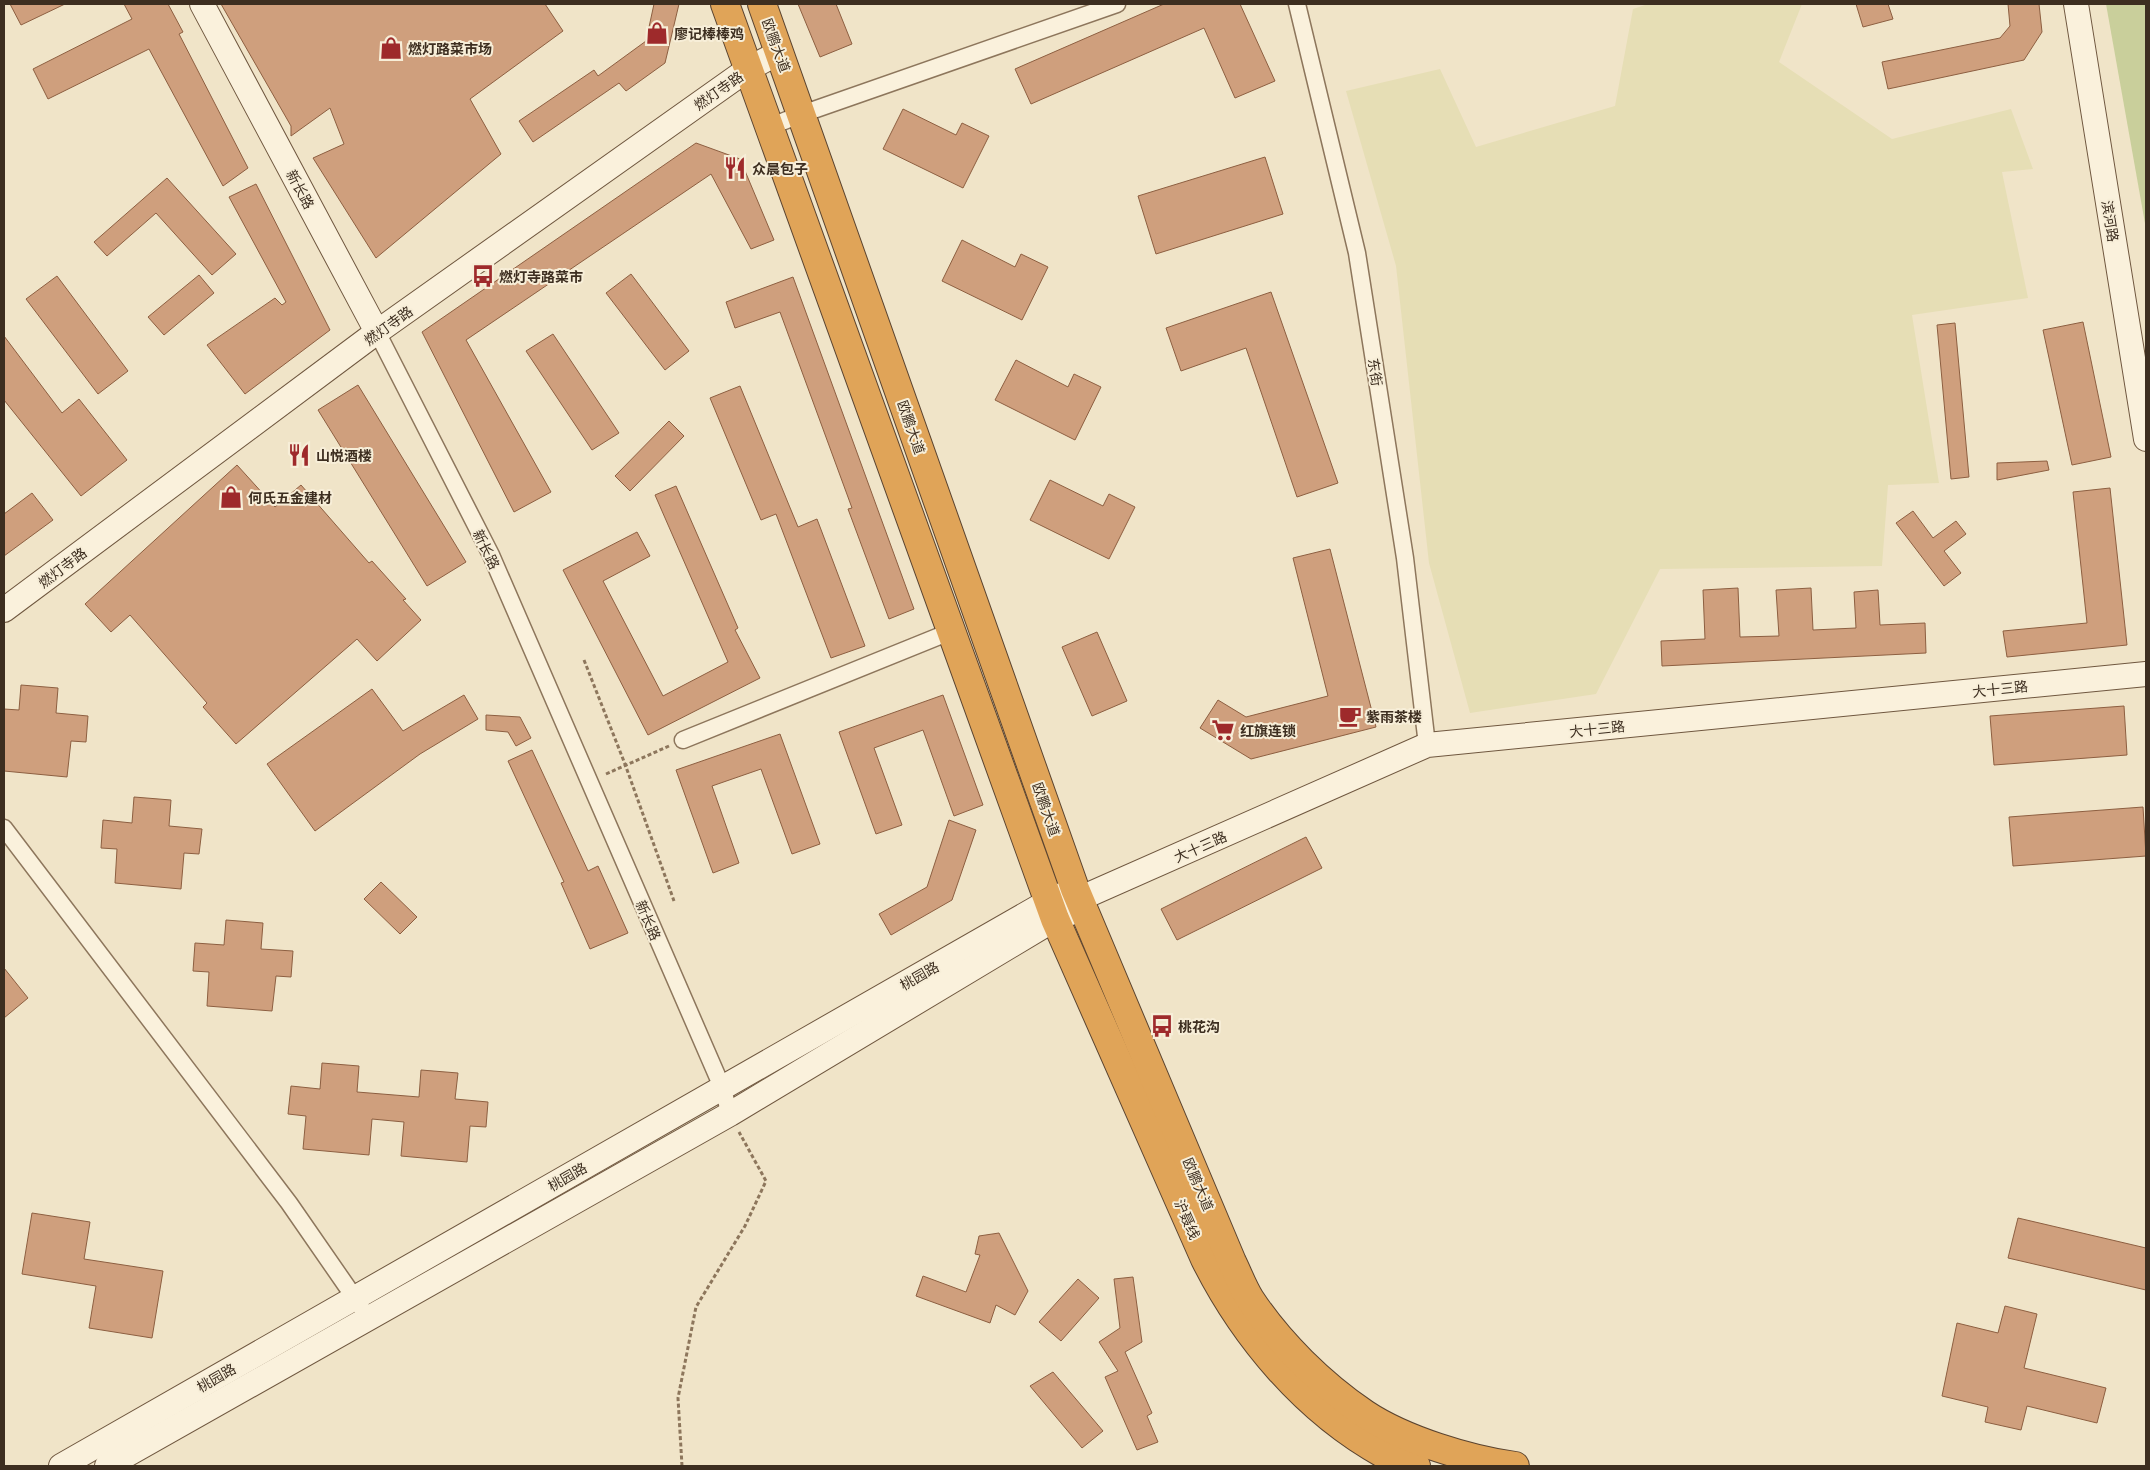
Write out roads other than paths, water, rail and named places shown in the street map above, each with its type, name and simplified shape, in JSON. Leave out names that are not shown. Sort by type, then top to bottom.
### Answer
[{"type":"highway","name":"欧鹏大道","points":[[725,4],[1052,910]]},
{"type":"highway","name":"欧鹏大道","points":[[762,4],[1079,899],[1232,1262],[1250,1299],[1310,1369],[1366,1415],[1417,1440],[1462,1455],[1515,1466]]},
{"type":"highway","name":"沪聂线","points":[[1052,910],[1205,1259],[1235,1312],[1272,1360],[1308,1398],[1348,1431],[1385,1454],[1416,1466]]},
{"type":"street","name":"新长路","points":[[202,4],[377,332],[491,555],[722,1087],[730,1114]]},
{"type":"street","points":[[769,127],[1117,4]]},
{"type":"street","name":"东街","points":[[1297,4],[1357,253],[1405,558],[1427,744]]},
{"type":"street","name":"滨河路","points":[[2076,4],[2146,439]]},
{"type":"street","name":"燃灯寺路","points":[[4,610],[377,332],[748,68],[780,52]]},
{"type":"street","points":[[683,740],[952,631]]},
{"type":"street","name":"大十三路","points":[[1079,899],[1427,744],[2146,674]]},
{"type":"street","points":[[4,828],[283,1196],[362,1307]]},
{"type":"street","name":"桃园路","points":[[61,1466],[362,1307],[722,1087],[1052,910],[1079,899]]},
{"type":"street","points":[[107,1466],[362,1307],[730,1114],[1052,910]]},
{"type":"place","name":"廖记棒棒鸡","points":[[657,33]]},
{"type":"place","name":"燃灯路菜市场","points":[[391,48]]},
{"type":"place","name":"众晨包子","points":[[735,168]]},
{"type":"place","name":"燃灯寺路菜市","points":[[483,276]]},
{"type":"place","name":"山悦酒楼","points":[[299,455]]},
{"type":"place","name":"何氏五金建材","points":[[231,497]]},
{"type":"place","name":"紫雨茶楼","points":[[1350,716]]},
{"type":"place","name":"红旗连锁","points":[[1223,730]]},
{"type":"place","name":"桃花沟","points":[[1162,1026]]}]
